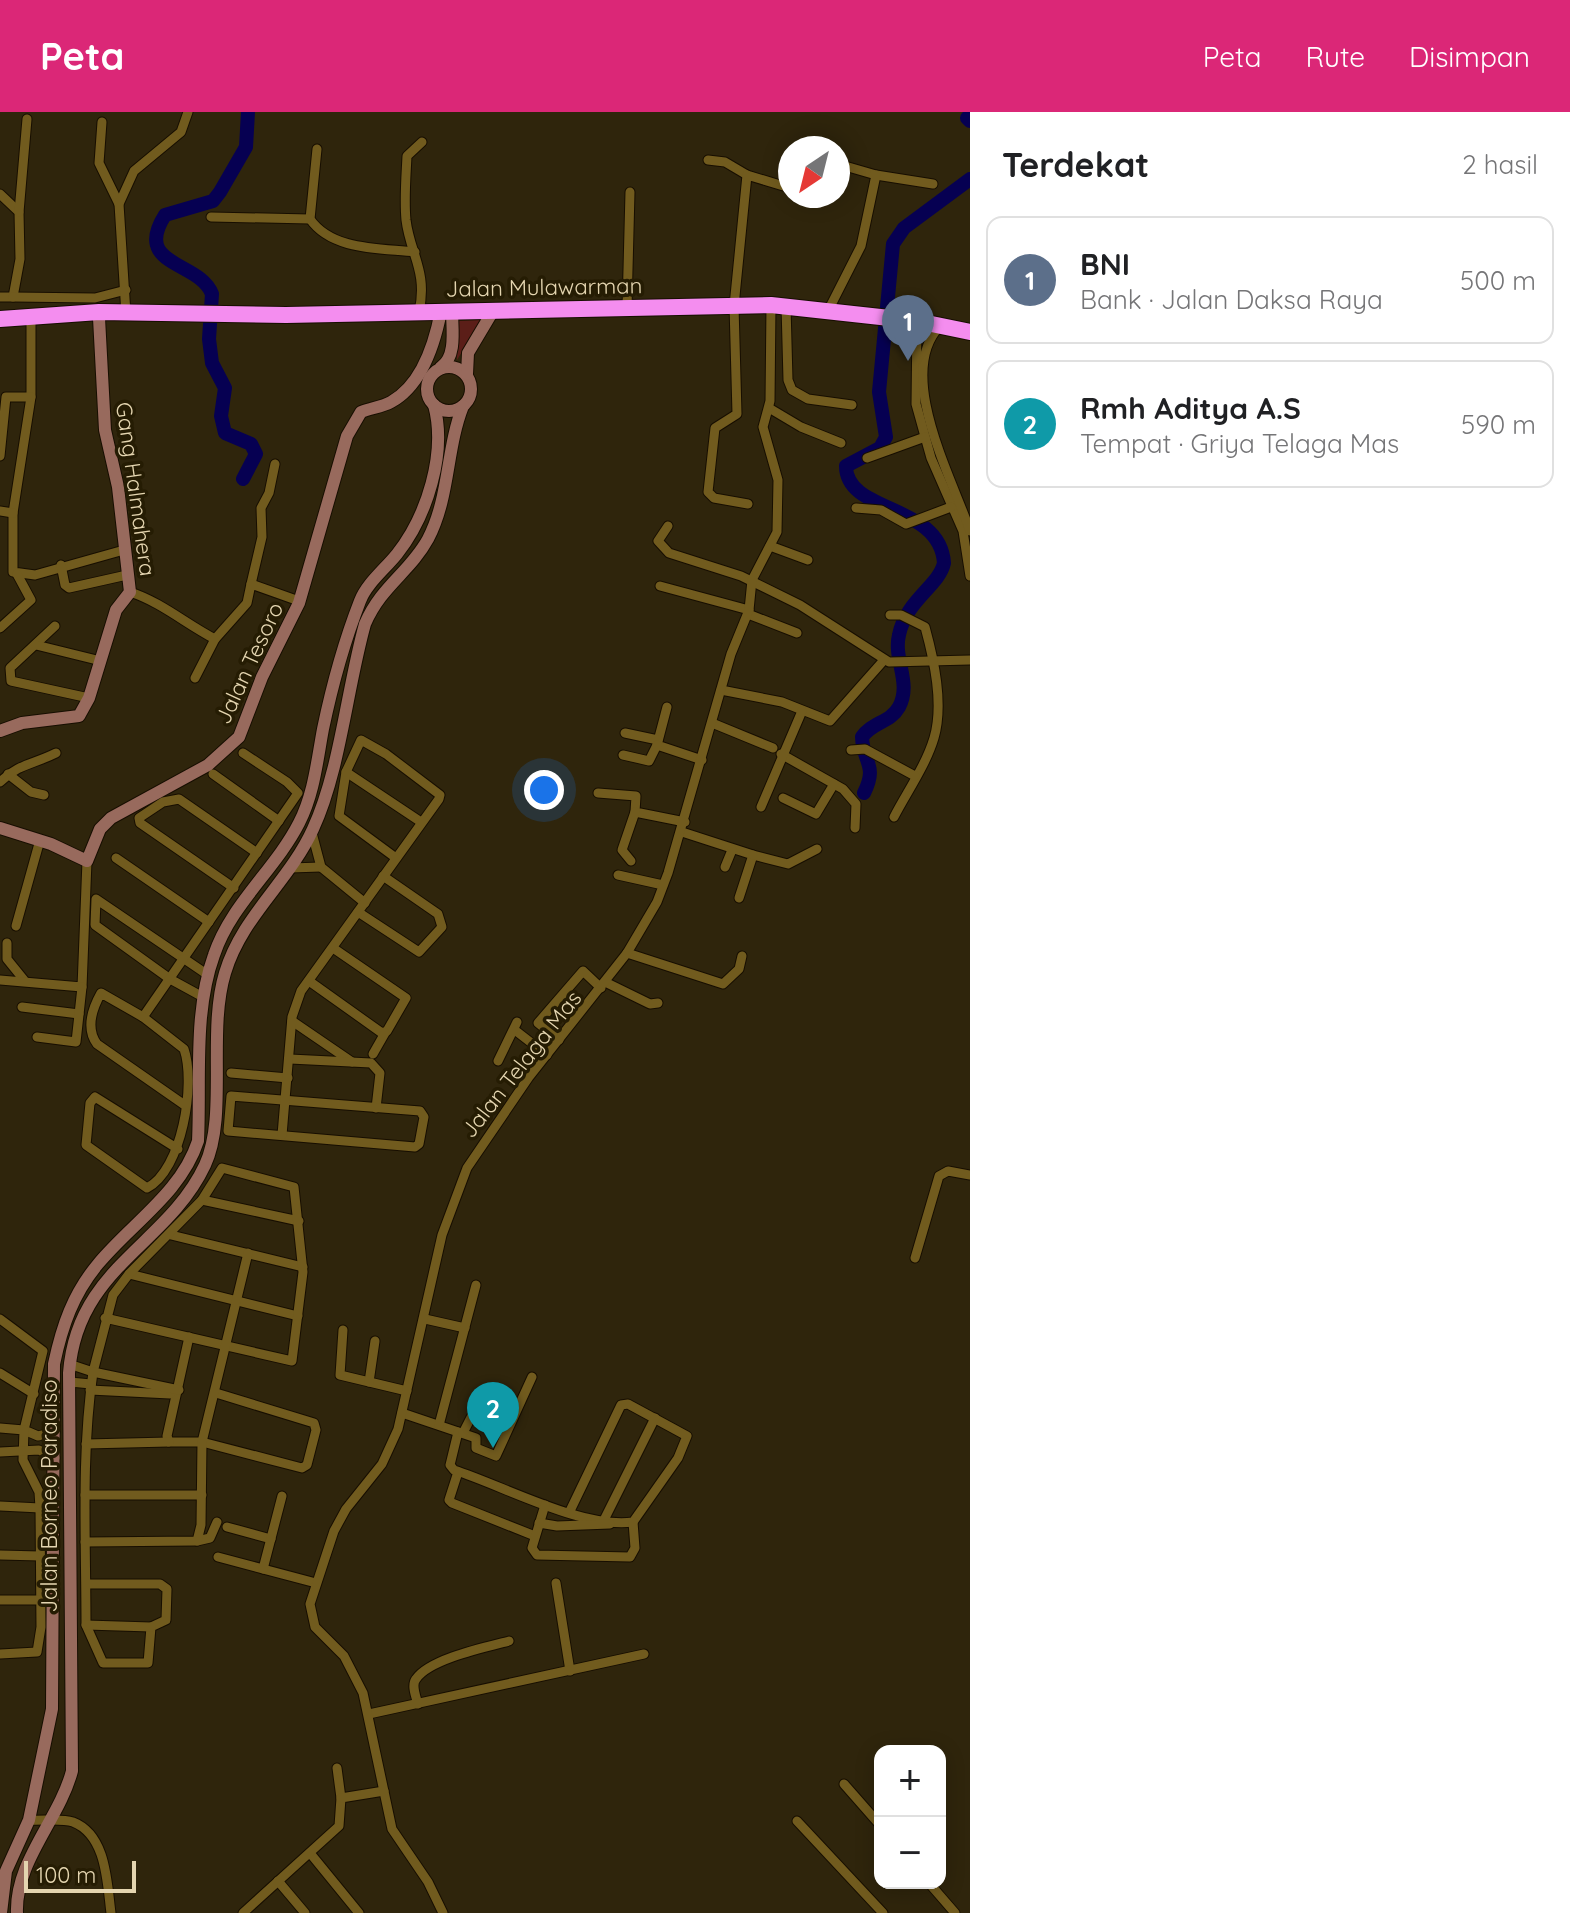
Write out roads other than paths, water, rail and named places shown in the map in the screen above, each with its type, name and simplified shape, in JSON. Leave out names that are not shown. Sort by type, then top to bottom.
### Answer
[{"type":"highway","name":"Jalan Mulawarman","points":[[92,316],[155,325],[197,319],[446,311],[831,305],[865,312]]},
{"type":"highway","name":"Jalan Mulawarman","points":[[786,306],[815,312],[893,313],[970,322]]},
{"type":"highway","name":"Jalan Mulawarman","points":[[893,313],[970,332]]},
{"type":"highway","name":"Jalan Mulawarman","points":[[0,319],[126,314],[197,319]]},
{"type":"street","points":[[119,204],[134,171],[181,132],[188,112]]},
{"type":"street","points":[[13,297],[20,259],[19,212],[27,119]]},
{"type":"street","points":[[102,122],[99,163],[119,204],[126,314]]},
{"type":"street","points":[[419,312],[421,264],[406,222],[406,180],[407,156],[422,142]]},
{"type":"street","points":[[310,219],[317,149]]},
{"type":"street","points":[[708,160],[725,162],[747,175],[778,184]]},
{"type":"street","points":[[850,167],[933,184]]},
{"type":"street","points":[[747,175],[734,306],[737,414],[715,428],[708,492],[714,498],[748,504]]},
{"type":"street","points":[[831,305],[861,246],[876,175]]},
{"type":"street","points":[[627,308],[630,192]]},
{"type":"street","points":[[0,194],[19,212]]},
{"type":"street","points":[[211,217],[310,219],[337,240],[415,252]]},
{"type":"street","points":[[0,297],[95,298],[126,290]]},
{"type":"street","points":[[786,306],[788,380],[792,390],[808,399],[852,405]]},
{"type":"street","name":"Jalan Telaga Mas","points":[[443,1913],[428,1882],[392,1829],[369,1714],[344,1656],[311,1620],[316,1583],[334,1531],[346,1509],[382,1464],[402,1413],[442,1235],[476,1149],[627,953],[645,926],[663,885],[683,827],[721,690],[748,612],[752,580],[777,532],[778,480],[763,427],[786,306]]},
{"type":"street","points":[[1,1913],[6,1871],[29,1820],[50,1724],[55,1498],[54,1364],[64,1318],[80,1289],[112,1249],[173,1186],[194,1153],[198,1141],[203,997],[208,975],[220,940],[237,910],[299,822],[309,800],[327,711],[362,597],[399,552],[421,514],[439,423],[427,385],[450,353],[446,311]]},
{"type":"street","name":"Jalan Tesoro","points":[[79,1014],[87,861],[100,829],[111,818],[208,765],[239,737],[262,677],[299,601],[347,436],[361,412],[394,401],[408,385],[426,361],[446,311]]},
{"type":"street","points":[[434,405],[449,411],[463,406],[472,388],[467,374],[468,353],[493,311]]},
{"type":"street","name":"Gang Halmahera","points":[[89,698],[116,610],[130,592],[118,487],[105,430],[92,316]]},
{"type":"street","points":[[0,628],[31,600],[13,570],[13,513],[31,397],[31,318]]},
{"type":"street","points":[[917,321],[927,406],[936,441],[970,531]]},
{"type":"street","points":[[940,326],[931,335],[920,358],[916,404],[925,437],[963,531],[970,576]]},
{"type":"street","points":[[441,367],[458,368],[467,374]]},
{"type":"street","points":[[0,456],[6,397],[31,397]]},
{"type":"street","name":"Jalan Borneo Paradiso","points":[[17,1913],[17,1898],[27,1864],[53,1822],[72,1771],[69,1364],[80,1322],[99,1288],[124,1258],[172,1211],[205,1165],[212,1136],[218,999],[236,945],[243,930],[312,833],[325,802],[365,624],[375,600],[428,539],[441,507],[454,432],[463,406]]},
{"type":"street","points":[[769,408],[801,427],[841,443]]},
{"type":"street","points":[[867,458],[925,437]]},
{"type":"street","points":[[195,678],[215,639],[247,603],[262,537],[261,508],[269,493],[275,464]]},
{"type":"street","points":[[856,508],[881,510],[910,523],[951,507]]},
{"type":"street","points":[[0,511],[13,513]]},
{"type":"street","points":[[668,526],[658,541],[669,553],[752,580],[800,605],[891,661],[970,660]]},
{"type":"street","points":[[770,546],[808,560]]},
{"type":"street","points":[[17,574],[35,575],[61,565],[124,550]]},
{"type":"street","points":[[61,565],[65,585],[69,588],[127,575]]},
{"type":"street","points":[[251,584],[299,601]]},
{"type":"street","points":[[660,586],[748,612],[797,633]]},
{"type":"street","points":[[130,592],[153,601],[174,617],[215,639]]},
{"type":"street","points":[[894,817],[933,740],[937,719],[934,662],[925,627],[900,616]]},
{"type":"street","points":[[0,731],[22,723],[74,718],[79,716],[89,698],[16,683],[11,681],[5,669],[55,626]]},
{"type":"street","points":[[36,645],[101,661]]},
{"type":"street","points":[[721,690],[782,702],[825,720],[833,720],[891,661]]},
{"type":"street","points":[[623,755],[649,761],[658,742],[667,707]]},
{"type":"street","points":[[761,807],[777,751],[793,737],[802,711]]},
{"type":"street","points":[[712,723],[777,751],[834,784],[856,804],[855,828]]},
{"type":"street","points":[[625,733],[658,742],[702,760]]},
{"type":"street","points":[[282,1135],[292,1021],[301,991],[439,799],[439,792],[361,740],[346,772],[340,820],[396,858]]},
{"type":"street","points":[[857,749],[915,776]]},
{"type":"street","points":[[0,782],[13,768],[34,764],[56,753]]},
{"type":"street","points":[[143,1017],[296,797],[297,789],[243,753]]},
{"type":"street","points":[[346,772],[421,822]]},
{"type":"street","points":[[8,774],[31,792],[44,795]]},
{"type":"street","points":[[213,774],[279,821]]},
{"type":"street","points":[[783,798],[816,814],[834,784]]},
{"type":"street","points":[[598,793],[636,796],[635,812],[622,850],[631,861]]},
{"type":"street","points":[[234,888],[140,823],[139,818],[163,802],[179,799],[257,853]]},
{"type":"street","points":[[635,812],[683,827],[732,850],[772,860],[792,864],[817,849]]},
{"type":"street","points":[[0,828],[40,840],[87,861]]},
{"type":"street","points":[[312,833],[321,867],[365,903]]},
{"type":"street","points":[[16,926],[40,840]]},
{"type":"street","points":[[725,867],[732,850]]},
{"type":"street","points":[[739,898],[753,855]]},
{"type":"street","points":[[116,858],[209,922]]},
{"type":"street","points":[[290,868],[321,867]]},
{"type":"street","points":[[618,875],[663,885]]},
{"type":"street","points":[[358,912],[419,952],[438,934],[442,927],[438,914],[383,876]]},
{"type":"street","points":[[203,997],[170,979],[95,925],[96,899],[208,975]]},
{"type":"street","points":[[220,940],[236,945]]},
{"type":"street","points":[[7,943],[7,959],[24,980]]},
{"type":"street","points":[[333,948],[406,998],[373,1054]]},
{"type":"street","points":[[627,953],[723,984],[739,969],[742,956]]},
{"type":"street","points":[[538,1023],[585,969],[603,985],[650,1004],[658,1003]]},
{"type":"street","points":[[0,980],[82,987]]},
{"type":"street","points":[[309,981],[385,1033]]},
{"type":"street","points":[[178,1149],[95,1097],[92,1099],[85,1141],[88,1148],[147,1188],[155,1184],[178,1149],[186,1106],[184,1049],[143,1017],[101,993],[91,1036],[97,1044],[186,1106]]},
{"type":"street","points":[[22,1007],[79,1014],[76,1042],[37,1037]]},
{"type":"street","points":[[529,1016],[559,1040]]},
{"type":"street","points":[[292,1021],[353,1062]]},
{"type":"street","points":[[498,1061],[516,1026],[547,1055]]},
{"type":"street","points":[[290,1059],[371,1063],[378,1069],[376,1108]]},
{"type":"street","points":[[231,1073],[288,1078]]},
{"type":"street","points":[[231,1096],[376,1108],[422,1112],[418,1146],[228,1131],[231,1096]]},
{"type":"street","points":[[105,1318],[292,1361],[303,1267],[294,1187],[234,1168],[222,1168],[202,1200],[171,1235],[129,1274],[113,1295],[105,1318],[93,1372],[86,1444],[86,1625],[99,1658],[108,1665],[148,1663],[151,1627]]},
{"type":"street","points":[[915,1258],[939,1176],[948,1171],[970,1175]]},
{"type":"street","points":[[202,1200],[299,1221]]},
{"type":"street","points":[[171,1235],[303,1267]]},
{"type":"street","points":[[112,1249],[124,1258]]},
{"type":"street","points":[[197,1541],[201,1525],[202,1442],[248,1253]]},
{"type":"street","points":[[129,1274],[298,1316]]},
{"type":"street","points":[[439,1425],[476,1285]]},
{"type":"street","points":[[0,1319],[43,1351],[24,1430],[23,1451],[23,1460],[39,1492],[37,1652],[0,1654]]},
{"type":"street","points":[[425,1319],[465,1328]]},
{"type":"street","points":[[343,1330],[339,1372],[407,1391]]},
{"type":"street","points":[[169,1442],[167,1436],[189,1337]]},
{"type":"street","points":[[369,1382],[375,1341]]},
{"type":"street","points":[[69,1364],[178,1392]]},
{"type":"street","points":[[0,1373],[34,1394]]},
{"type":"street","points":[[402,1413],[476,1438],[476,1448],[496,1456],[532,1377]]},
{"type":"street","points":[[70,1382],[91,1387],[178,1392]]},
{"type":"street","points":[[485,1390],[460,1433],[450,1465],[458,1472],[545,1505],[609,1522]]},
{"type":"street","points":[[86,1444],[202,1442],[302,1468],[310,1458],[316,1430],[314,1423],[216,1393]]},
{"type":"street","points":[[545,1505],[532,1548],[537,1555],[620,1558],[633,1554],[633,1522],[687,1439],[684,1432],[628,1404],[621,1405],[569,1513]]},
{"type":"street","points":[[609,1522],[655,1418]]},
{"type":"street","points":[[0,1428],[24,1430],[38,1436],[55,1432]]},
{"type":"street","points":[[38,1436],[39,1450]]},
{"type":"street","points":[[0,1452],[39,1450],[55,1458]]},
{"type":"street","points":[[458,1472],[449,1500],[452,1503],[535,1536]]},
{"type":"street","points":[[85,1495],[202,1495]]},
{"type":"street","points":[[263,1569],[282,1496]]},
{"type":"street","points":[[55,1498],[69,1499]]},
{"type":"street","points":[[0,1506],[40,1508]]},
{"type":"street","points":[[539,1523],[557,1526],[633,1522]]},
{"type":"street","points":[[85,1542],[197,1541],[210,1538],[222,1524],[271,1539]]},
{"type":"street","points":[[0,1555],[40,1556]]},
{"type":"street","points":[[218,1557],[316,1583]]},
{"type":"street","points":[[556,1583],[570,1671]]},
{"type":"street","points":[[86,1584],[164,1586],[166,1620],[151,1627],[86,1625]]},
{"type":"street","points":[[0,1600],[40,1600]]},
{"type":"street","points":[[418,1704],[414,1685],[417,1677],[448,1659],[509,1641]]},
{"type":"street","points":[[369,1714],[644,1654]]},
{"type":"street","points":[[50,1724],[70,1726]]},
{"type":"street","points":[[248,1911],[341,1822],[337,1768]]},
{"type":"street","points":[[844,1784],[874,1818]]},
{"type":"street","points":[[341,1798],[384,1791]]},
{"type":"street","points":[[29,1820],[71,1821],[90,1836],[102,1855],[111,1913]]},
{"type":"street","points":[[797,1821],[883,1913]]},
{"type":"street","points":[[310,1853],[359,1913]]},
{"type":"street","points":[[278,1881],[305,1913]]},
{"type":"street","points":[[934,1889],[955,1913]]},
{"type":"waterway","points":[[243,479],[256,454],[251,444],[225,433],[221,416],[225,388],[212,363],[209,339],[212,294],[205,283],[162,254],[157,245],[157,232],[165,215],[213,201],[220,192],[246,147],[248,112]]},
{"type":"waterway","points":[[967,118],[970,121]]},
{"type":"waterway","points":[[864,793],[870,770],[862,737],[899,707],[904,689],[898,653],[899,635],[908,612],[936,579],[944,563],[939,544],[927,529],[861,493],[850,481],[846,466],[880,448],[886,437],[879,392],[893,244],[904,228],[970,179]]},
{"type":"place","name":"BNI","points":[[908,361]]},
{"type":"place","name":"Rmh Aditya A.S","points":[[493,1448]]}]
